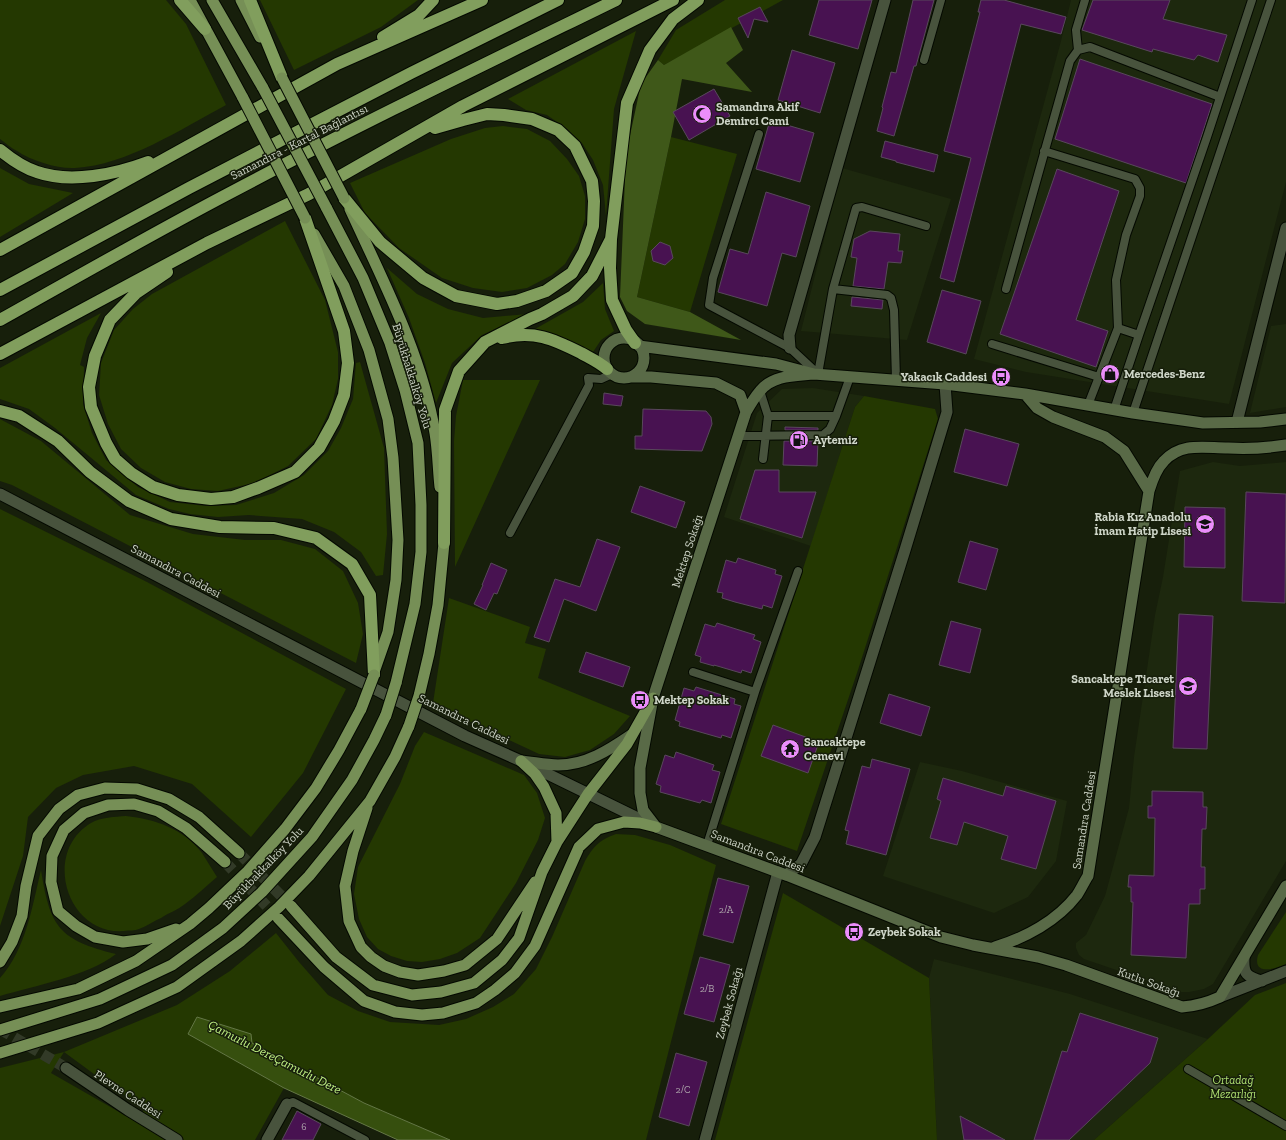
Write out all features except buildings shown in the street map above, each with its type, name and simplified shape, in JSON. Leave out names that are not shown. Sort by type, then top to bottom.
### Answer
[{"type":"highway","points":[[180,0],[205,30]]},
{"type":"highway","points":[[190,0],[305,218],[344,286],[369,350],[388,419],[394,458],[396,494],[398,540],[396,580],[388,632],[374,675]]},
{"type":"highway","name":"Büyükbakkalköy Yolu","points":[[0,1030],[100,999],[172,965],[223,928],[262,892],[312,837],[352,780],[374,740],[386,715],[396,683],[415,604],[421,552],[421,505],[418,443],[405,390],[390,343],[363,278],[263,88],[212,0]]},
{"type":"highway","points":[[241,0],[344,198],[401,322],[420,373],[435,433],[444,543]]},
{"type":"highway","points":[[250,0],[282,78]]},
{"type":"highway","points":[[0,250],[337,64],[419,15],[433,0]]},
{"type":"highway","points":[[337,64],[482,0]]},
{"type":"highway","name":"Samandıra - Kartal Bağlantısı","points":[[0,290],[188,188],[411,73],[558,0]]},
{"type":"highway","name":"Samandıra - Kartal Bağlantısı","points":[[0,320],[225,195],[344,134],[616,0]]},
{"type":"highway","points":[[0,354],[207,243],[309,194],[464,106],[673,0]]},
{"type":"highway","points":[[637,344],[626,330],[612,300],[610,268],[611,239],[627,103],[650,50],[673,19],[698,0]]},
{"type":"highway","points":[[344,198],[380,242],[423,278],[456,296],[497,304],[517,301],[546,291],[572,273],[584,252],[593,226],[594,201],[592,181],[575,146],[558,130],[532,119],[487,114],[438,127],[381,154]]},
{"type":"highway","points":[[0,150],[15,161],[37,172],[60,177],[79,178],[106,174],[136,166],[183,149]]},
{"type":"highway","points":[[207,243],[136,294],[110,320],[95,356],[89,387],[92,407],[106,443],[115,459],[131,473],[153,487],[178,495],[211,499],[233,497],[272,483],[295,472],[319,448],[334,421],[344,395],[348,363],[344,330],[305,218]]},
{"type":"highway","points":[[0,1052],[98,1023],[177,987],[241,940],[279,907],[309,876],[370,801],[396,757],[409,726],[419,696],[429,654],[438,604],[444,543],[445,410],[459,371],[485,342],[542,314],[573,296],[592,276],[611,239]]},
{"type":"highway","points":[[485,342],[511,335],[531,334],[556,340],[600,363],[609,372]]},
{"type":"highway","points":[[0,411],[19,416],[58,441],[90,472],[129,501],[171,519],[220,526],[274,528],[316,538],[352,564],[370,595],[374,675]]},
{"type":"highway","name":"Büyükbakkalköy Yolu","points":[[0,1007],[78,989],[136,961],[190,924],[209,908],[248,871],[285,829],[316,788],[361,709],[374,675]]},
{"type":"highway","points":[[290,906],[336,957],[373,985],[412,995],[441,992],[474,983],[502,960],[518,938],[542,872],[557,842],[588,794],[627,744],[653,698]]},
{"type":"highway","points":[[521,761],[535,774],[544,787],[556,813],[557,842]]},
{"type":"highway","points":[[0,962],[12,942],[22,916],[26,886],[38,836],[59,809],[78,795],[105,788],[137,789],[169,799],[199,817],[239,853]]},
{"type":"highway","points":[[370,801],[353,851],[346,886],[350,921],[362,947],[371,957],[384,966],[400,972],[418,975],[444,971],[465,965],[496,938],[521,900],[542,872]]},
{"type":"highway","points":[[190,924],[147,939],[123,942],[94,937],[76,926],[58,911],[51,882],[52,856],[64,830],[84,813],[108,805],[134,804],[158,811],[186,828],[225,862]]},
{"type":"highway","points":[[278,918],[324,967],[364,1001],[395,1012],[422,1015],[443,1013],[476,1003],[495,990],[515,973],[535,946],[579,847],[598,829],[624,822],[640,823],[656,827]]},
{"type":"main road","points":[[746,412],[740,395],[716,382],[651,377],[617,377],[609,372],[604,363],[606,350],[610,344],[615,341],[628,339],[637,344],[776,364],[816,374]]},
{"type":"main road","points":[[630,377],[640,370],[642,364],[642,352],[637,344]]},
{"type":"main road","points":[[746,412],[760,391],[771,382],[785,376],[816,374],[945,384],[1025,394],[1114,410],[1203,423],[1260,422],[1286,418]]},
{"type":"main road","points":[[1025,394],[1037,408],[1053,417],[1105,437],[1124,451],[1148,492]]},
{"type":"main road","name":"Mektep Sokağı","points":[[656,827],[643,810],[640,793],[640,768],[653,698],[746,412]]},
{"type":"main road","name":"Samandıra Caddesi","points":[[656,827],[782,874],[941,937],[967,944],[992,948],[1023,937],[1036,930],[1062,911],[1077,895],[1088,876],[1148,492],[1156,473],[1164,461],[1175,453],[1189,448],[1199,446],[1228,448],[1286,445]]},
{"type":"main road","points":[[521,761],[558,765],[580,762],[601,755],[631,735]]},
{"type":"main road","points":[[1220,997],[1286,886]]},
{"type":"main road","name":"Kutlu Sokağı","points":[[992,948],[1038,957],[1066,965],[1182,1007],[1206,1004],[1220,997]]},
{"type":"street","points":[[790,348],[789,335],[885,0]]},
{"type":"street","points":[[1237,422],[1286,228]]},
{"type":"street","points":[[782,874],[801,864],[815,837],[906,550],[947,412],[945,384]]},
{"type":"street","name":"Samandıra Caddesi","points":[[0,494],[458,732],[656,827]]},
{"type":"street","name":"Zeybek Sokağı","points":[[705,1140],[782,874]]},
{"type":"street","points":[[1244,958],[1246,974],[1252,978],[1262,981]]},
{"type":"street","points":[[1220,997],[1286,971]]},
{"type":"street","name":"Plevne Caddesi","points":[[66,1068],[112,1100],[177,1140]]},
{"type":"street","points":[[267,1140],[287,1104]]},
{"type":"lane","points":[[924,60],[941,0]]},
{"type":"lane","points":[[1078,50],[1076,30],[1085,0]]},
{"type":"lane","points":[[1114,410],[1166,260],[1252,0]]},
{"type":"lane","points":[[1133,413],[1271,0]]},
{"type":"lane","points":[[1006,289],[1070,60],[1078,50],[1090,47],[1220,97]]},
{"type":"lane","points":[[759,134],[713,278],[709,305],[790,348],[816,374]]},
{"type":"lane","points":[[1044,151],[1135,179],[1140,188],[1140,196],[1126,235],[1116,280],[1118,328],[1088,405]]},
{"type":"lane","points":[[816,374],[833,289],[856,208],[862,207],[926,226]]},
{"type":"lane","points":[[833,289],[887,296],[891,298],[894,310],[896,380]]},
{"type":"lane","points":[[1118,328],[1139,335]]},
{"type":"lane","points":[[992,344],[1099,377]]},
{"type":"lane","points":[[510,533],[589,385],[588,378],[601,379],[609,372]]},
{"type":"lane","points":[[738,436],[823,435],[830,429],[850,377]]},
{"type":"lane","points":[[760,391],[768,416],[763,459]]},
{"type":"lane","points":[[768,416],[836,416]]},
{"type":"lane","points":[[707,846],[755,692],[798,571]]},
{"type":"lane","points":[[693,672],[755,692]]},
{"type":"lane","points":[[1188,1070],[1286,1126]]},
{"type":"lane","points":[[287,1104],[293,1102],[365,1140]]},
{"type":"shaded area","points":[[1071,0],[1286,0],[1286,182],[1229,404],[1026,372],[974,359]]},
{"type":"shaded area","points":[[731,27],[743,50],[726,63],[752,92],[682,79],[637,297],[690,312],[741,340],[645,324],[627,311],[620,297],[626,154],[641,84],[658,60],[664,65]]},
{"type":"shaded area","points":[[842,168],[951,199],[907,340],[801,331]]},
{"type":"shaded area","points":[[1286,324],[1286,407],[1250,413],[1271,326]]},
{"type":"shaded area","name":"Aytemiz","points":[[813,388],[864,396],[855,407],[811,546],[724,517],[757,413],[782,389]]},
{"type":"shaded area","points":[[1213,462],[1240,466],[1286,462],[1286,861],[1213,984],[1204,989],[1181,992],[1084,959],[1079,955],[1076,948],[1076,943],[1086,935],[1105,896],[1129,808],[1134,757],[1155,615],[1163,577],[1180,471]]},
{"type":"shaded area","points":[[920,762],[962,771],[1067,801],[1056,861],[1028,897],[994,913],[883,876]]},
{"type":"shaded area","points":[[934,959],[1070,994],[1208,1039],[1094,1140],[937,1140],[929,978]]},
{"type":"green space","points":[[0,0],[166,0],[186,24],[226,105],[172,135],[134,153],[95,165],[75,168],[53,166],[23,155],[0,139]]},
{"type":"green space","points":[[260,0],[418,0],[381,27],[294,70]]},
{"type":"green space","points":[[725,0],[783,0],[664,65],[658,60],[676,30]]},
{"type":"green space","points":[[636,31],[614,109],[606,216],[603,185],[593,160],[582,143],[567,129],[547,115],[526,110],[508,99]]},
{"type":"green space","points":[[503,126],[527,129],[550,141],[567,159],[579,176],[585,196],[585,219],[578,242],[565,264],[552,275],[527,288],[502,292],[473,288],[442,278],[399,248],[365,213],[350,183],[451,139],[485,128]]},
{"type":"green space","points":[[671,137],[737,154],[690,312],[637,297]]},
{"type":"green space","points":[[0,168],[29,184],[73,193],[0,237]]},
{"type":"green space","points":[[285,221],[325,300],[338,352],[338,379],[332,405],[316,439],[288,466],[254,483],[218,491],[191,489],[165,482],[141,468],[121,449],[108,424],[99,395],[101,363],[114,330],[133,309],[152,294]]},
{"type":"green space","points":[[387,268],[417,294],[448,309],[483,318],[528,314],[482,335],[452,363],[436,403],[425,363],[409,318]]},
{"type":"green space","points":[[603,283],[605,309],[614,331],[601,340],[591,355],[535,329],[583,302]]},
{"type":"green space","points":[[101,313],[87,338],[80,365],[84,367],[83,404],[92,433],[106,460],[138,487],[170,502],[206,506],[236,505],[274,493],[304,475],[328,451],[341,428],[353,399],[356,363],[360,362],[384,448],[387,534],[383,575],[376,576],[361,552],[334,532],[302,519],[249,515],[218,517],[190,514],[169,509],[136,495],[55,428],[29,409],[0,399],[0,368]]},
{"type":"green space","points":[[463,380],[540,380],[455,567],[454,441],[456,416]]},
{"type":"green space","points":[[864,396],[935,409],[938,419],[858,670],[797,851],[721,824],[855,407]]},
{"type":"green space","points":[[0,419],[41,441],[130,515],[193,534],[245,540],[281,540],[315,549],[343,571],[358,603],[363,634],[356,663],[12,485],[0,481]]},
{"type":"green space","points":[[0,509],[147,582],[346,689],[303,773],[251,837],[192,784],[134,766],[83,775],[56,788],[28,817],[23,856],[0,926]]},
{"type":"green space","points":[[449,598],[530,627],[525,643],[546,649],[538,678],[630,716],[614,734],[590,750],[565,757],[539,754],[433,703]]},
{"type":"green space","points":[[424,732],[524,775],[537,793],[545,818],[538,840],[516,883],[480,938],[457,953],[440,959],[422,962],[407,961],[391,956],[378,949],[367,937],[359,919],[354,894],[358,867],[400,784],[415,746]]},
{"type":"green space","points":[[126,816],[137,817],[158,823],[187,838],[202,853],[217,877],[179,908],[142,928],[124,931],[104,929],[87,920],[75,906],[67,889],[65,871],[67,853],[76,836],[91,823],[108,818]]},
{"type":"green space","points":[[616,834],[635,835],[670,845],[716,865],[646,1140],[450,1140],[364,1103],[251,1043],[251,1034],[198,1017],[188,1034],[284,1088],[255,1140],[0,1140],[0,1068],[64,1052],[177,1005],[230,971],[276,933],[328,995],[358,1011],[390,1022],[439,1025],[466,1019],[493,1007],[514,994],[536,969],[552,937],[585,861],[591,851],[598,844]],"holes":[[[64,1052],[145,1109],[135,1121],[51,1073]]]},
{"type":"green space","points":[[41,870],[48,905],[60,928],[82,943],[116,954],[104,962],[60,980],[0,996],[0,978],[9,967],[22,941],[31,913]]},
{"type":"green space","points":[[783,893],[929,978],[937,1140],[715,1140]]},
{"type":"green space","points":[[1286,912],[1286,964],[1271,969],[1262,968],[1258,966],[1258,955]]},
{"type":"green space","name":"Ortadağ Mezarlığı","points":[[1286,983],[1286,1140],[1094,1140],[1208,1039],[1255,995]]},
{"type":"water","name":"Çamurlu DereÇamurlu Dere","points":[[197,1017],[251,1034],[252,1043],[364,1103],[450,1140],[398,1140],[284,1088],[188,1034]]},
{"type":"tunnel","points":[[239,853],[291,906]]},
{"type":"tunnel","points":[[225,862],[278,918]]},
{"type":"tunnel","points":[[0,1029],[66,1068]]},
{"type":"place","name":"Samandıra Akif Demirci Cami","points":[[702,114]]},
{"type":"place","name":"Mercedes-Benz","points":[[1110,374]]},
{"type":"place","name":"Yakacık Caddesi","points":[[1001,377]]},
{"type":"place","name":"Aytemiz","points":[[799,440]]},
{"type":"place","name":"Rabia Kız Anadolu İmam Hatip Lisesi","points":[[1205,524]]},
{"type":"place","name":"Sancaktepe Ticaret Meslek Lisesi","points":[[1188,686]]},
{"type":"place","name":"Mektep Sokak","points":[[640,700]]},
{"type":"place","name":"Sancaktepe Cemevi","points":[[790,749]]},
{"type":"place","name":"Zeybek Sokak","points":[[854,932]]}]
